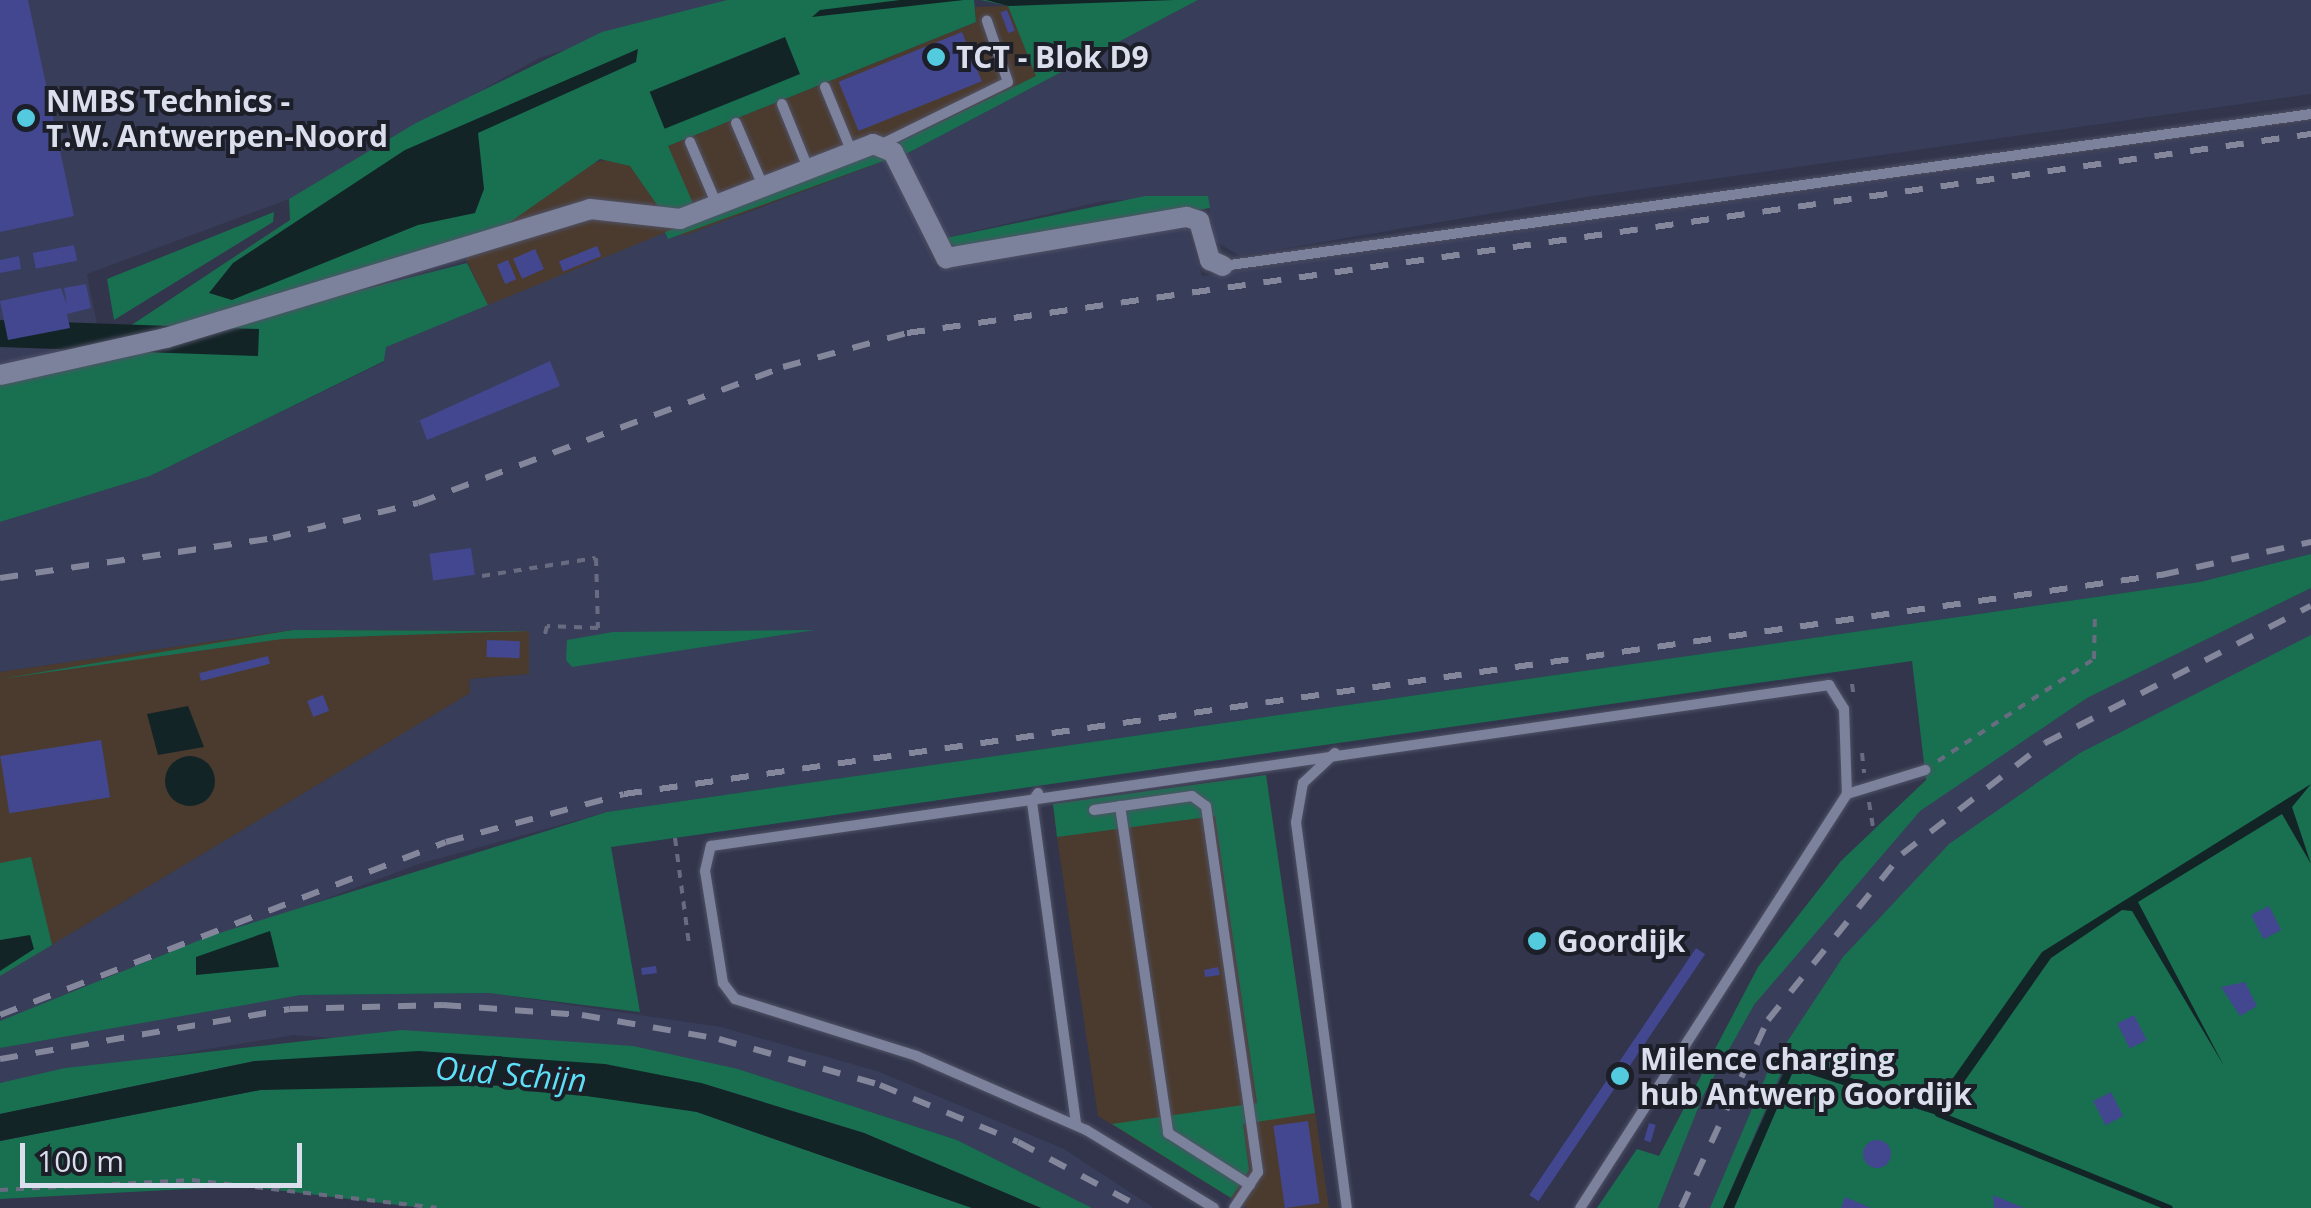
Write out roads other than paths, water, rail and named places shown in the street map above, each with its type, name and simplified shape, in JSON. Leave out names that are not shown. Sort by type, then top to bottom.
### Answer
[{"type":"street","points":[[0,374],[166,338],[590,210],[668,220],[717,205],[851,150],[882,144],[946,258],[1187,217],[1198,221],[1210,260],[1223,266]]},
{"type":"lane","points":[[882,144],[1008,82],[987,22]]},
{"type":"lane","points":[[825,87],[851,150]]},
{"type":"lane","points":[[782,104],[808,168]]},
{"type":"lane","points":[[1223,266],[2311,114]]},
{"type":"lane","points":[[736,122],[763,186]]},
{"type":"lane","points":[[690,142],[717,205]]},
{"type":"lane","points":[[1214,1208],[1078,1126],[917,1056],[735,998],[723,982],[705,871],[706,854],[726,838],[1819,681],[1844,709],[1847,794],[1580,1208]]},
{"type":"lane","points":[[1346,1208],[1296,822],[1303,783],[1351,748]]},
{"type":"lane","points":[[1847,794],[1925,770]]},
{"type":"lane","points":[[1039,793],[1032,802],[1078,1126]]},
{"type":"lane","points":[[1094,810],[1192,796],[1206,806],[1258,1172],[1234,1208]]},
{"type":"lane","points":[[1120,806],[1168,1133],[1250,1185]]},
{"type":"water","points":[[900,0],[964,0],[812,17],[820,10]]},
{"type":"water","points":[[986,0],[1174,0],[1008,6]]},
{"type":"water","points":[[785,37],[800,74],[665,129],[650,92]]},
{"type":"water","points":[[638,49],[636,62],[478,133],[484,189],[475,213],[418,225],[232,300],[209,293],[233,263],[405,150]]},
{"type":"water","points":[[0,320],[259,329],[258,356],[0,347]]},
{"type":"water","points":[[188,706],[204,747],[158,755],[147,714]]},
{"type":"water","points":[[190,756],[208,763],[215,781],[208,799],[190,806],[172,799],[165,781],[172,763]]},
{"type":"water","points":[[2311,784],[2292,807],[2311,864],[2282,814],[2138,902],[2224,1066],[2132,911],[2122,910],[2051,958],[1940,1116],[1794,1069],[1734,1208],[1723,1208],[1790,1058],[1934,1105],[2042,952]]},
{"type":"water","points":[[270,931],[279,967],[196,975],[196,957]]},
{"type":"water","points":[[30,935],[34,949],[0,971],[0,940]]},
{"type":"water","name":"Oud Schijn","points":[[419,1051],[605,1064],[701,1083],[864,1133],[1041,1208],[972,1208],[697,1112],[510,1085],[260,1090],[0,1141],[0,1114],[255,1061]]},
{"type":"waterway","points":[[1938,1114],[2170,1208]]},
{"type":"railway","points":[[0,578],[273,538],[418,503],[783,367],[907,333],[2311,134]]},
{"type":"railway","points":[[0,1015],[446,842],[624,794],[2161,575],[2311,542]]},
{"type":"railway","points":[[1681,1208],[1768,1020],[1902,854],[2045,743],[2311,606]]},
{"type":"railway","points":[[0,1059],[290,1009],[443,1005],[582,1015],[719,1039],[880,1085],[1018,1142],[1142,1208]]},
{"type":"place","name":"TCT - Blok D9","points":[[936,57]]},
{"type":"place","name":"NMBS Technics - T.W. Antwerpen-Noord","points":[[26,118]]},
{"type":"place","name":"Goordijk","points":[[1537,941]]},
{"type":"place","name":"Milence charging hub Antwerp Goordijk","points":[[1620,1076]]}]
